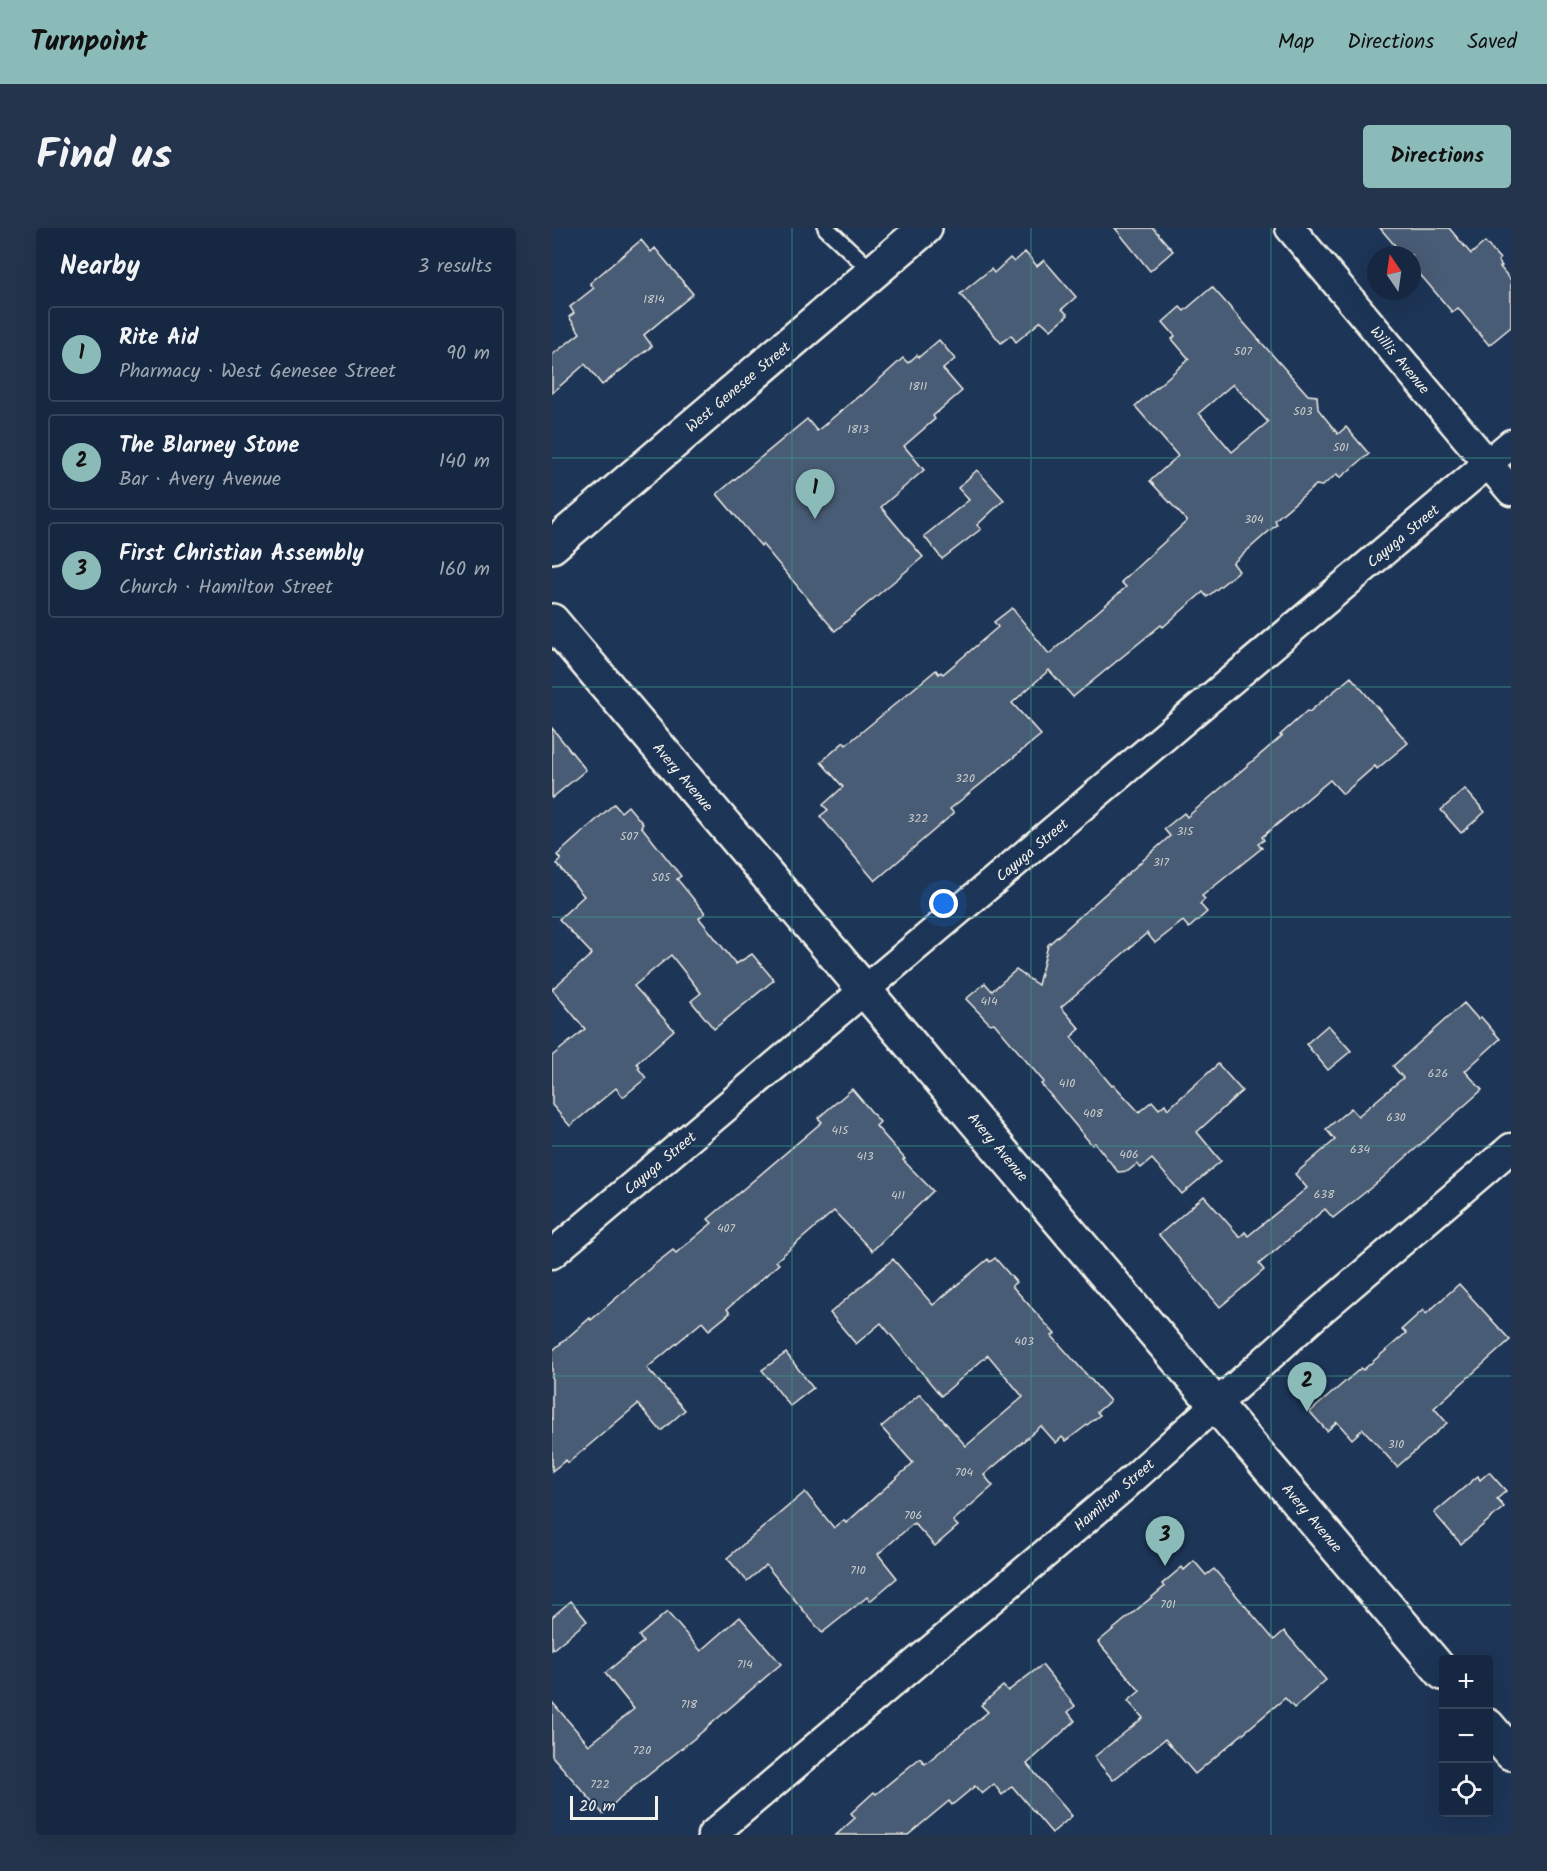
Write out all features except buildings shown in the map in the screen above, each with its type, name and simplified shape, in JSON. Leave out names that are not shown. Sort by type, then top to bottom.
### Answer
[{"type":"street","name":"West Genesee Street","points":[[552,546],[925,228]]},
{"type":"street","name":"Willis Avenue","points":[[1290,228],[1511,491]]},
{"type":"street","name":"Cayuga Street","points":[[552,1254],[1511,444]]},
{"type":"street","name":"Avery Avenue","points":[[552,621],[1439,1668]]},
{"type":"street","name":"Hamilton Street","points":[[712,1835],[1118,1492],[1318,1312],[1511,1148]]},
{"type":"street","points":[[1493,1732],[1511,1753]]},
{"type":"lane","points":[[826,228],[873,272]]},
{"type":"place","name":"Rite Aid","points":[[815,519]]},
{"type":"place","name":"The Blarney Stone","points":[[1307,1412]]},
{"type":"place","name":"First Christian Assembly","points":[[1165,1566]]}]
